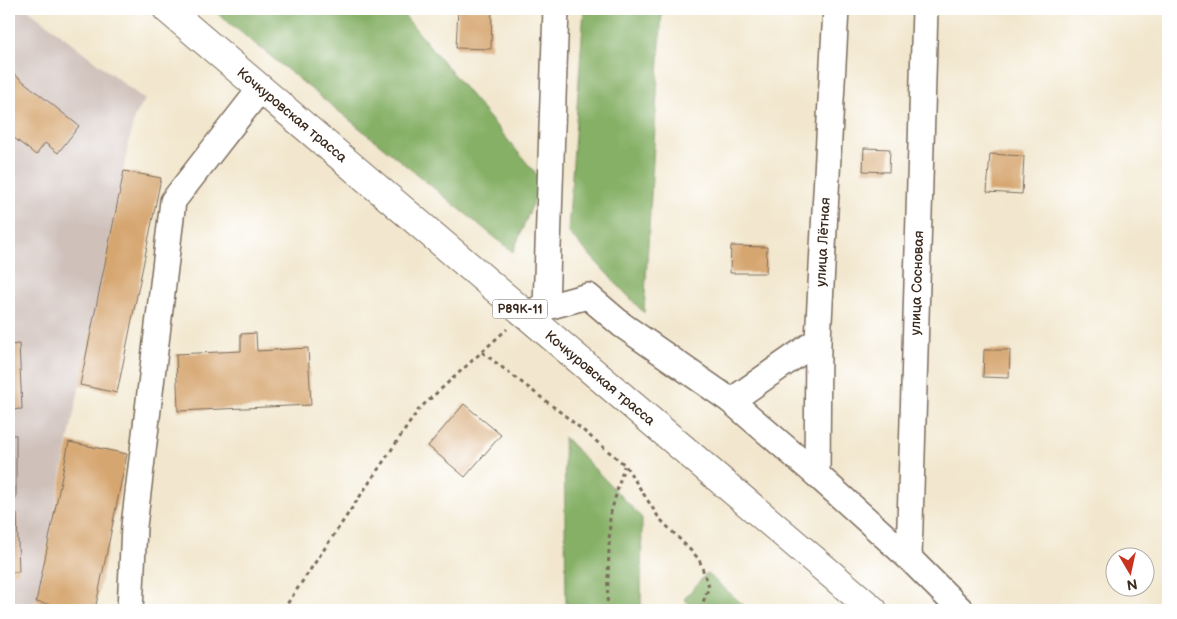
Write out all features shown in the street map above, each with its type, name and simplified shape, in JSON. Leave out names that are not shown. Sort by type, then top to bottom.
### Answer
[{"type":"main road","name":"Кочкуровская трасса","points":[[167,9],[261,88],[535,310],[873,610]]},
{"type":"lane","points":[[556,9],[535,310],[588,296],[622,325],[731,401],[909,558],[961,610]]},
{"type":"lane","name":"улица Лётная","points":[[817,475],[818,340],[836,9]]},
{"type":"lane","name":"улица Сосновая","points":[[909,558],[925,9]]},
{"type":"lane","points":[[130,610],[134,526],[173,201],[261,88]]},
{"type":"lane","points":[[731,401],[818,340]]},
{"type":"path","points":[[283,610],[419,409],[482,352],[535,310]]},
{"type":"path","points":[[482,352],[568,418],[625,466],[659,518],[699,559],[709,587],[700,610]]},
{"type":"path","points":[[606,610],[610,516],[625,466]]},
{"type":"shaded area","points":[[9,9],[28,9],[145,100],[134,118],[34,610],[9,610]]},
{"type":"green space","points":[[212,9],[399,9],[542,181],[513,252]]},
{"type":"green space","points":[[584,9],[662,9],[644,313],[568,232]]},
{"type":"green space","points":[[564,437],[642,518],[641,610],[566,610]]},
{"type":"green space","points":[[707,573],[749,610],[696,610],[684,599]]},
{"type":"building","points":[[458,9],[492,9],[491,49],[456,48]]},
{"type":"building","points":[[9,70],[79,126],[58,153],[45,143],[36,155],[9,134]]},
{"type":"building","points":[[864,148],[890,149],[889,172],[863,171]]},
{"type":"building","points":[[990,154],[1024,156],[1022,194],[987,192]]},
{"type":"building","points":[[124,171],[161,178],[117,393],[80,385]]},
{"type":"building","points":[[731,246],[767,247],[766,273],[730,273]]},
{"type":"building","points":[[256,333],[257,351],[308,348],[311,405],[178,411],[176,354],[241,351],[241,334]]},
{"type":"building","points":[[19,344],[22,409],[9,410],[9,345]]},
{"type":"building","points":[[984,350],[1010,350],[1009,378],[983,377]]},
{"type":"building","points":[[464,404],[501,435],[465,477],[428,446]]},
{"type":"building","points":[[9,435],[16,435],[16,499],[9,499]]},
{"type":"building","points":[[69,442],[127,454],[95,610],[79,610],[36,602]]},
{"type":"building","points":[[9,514],[17,514],[19,572],[9,572]]}]
